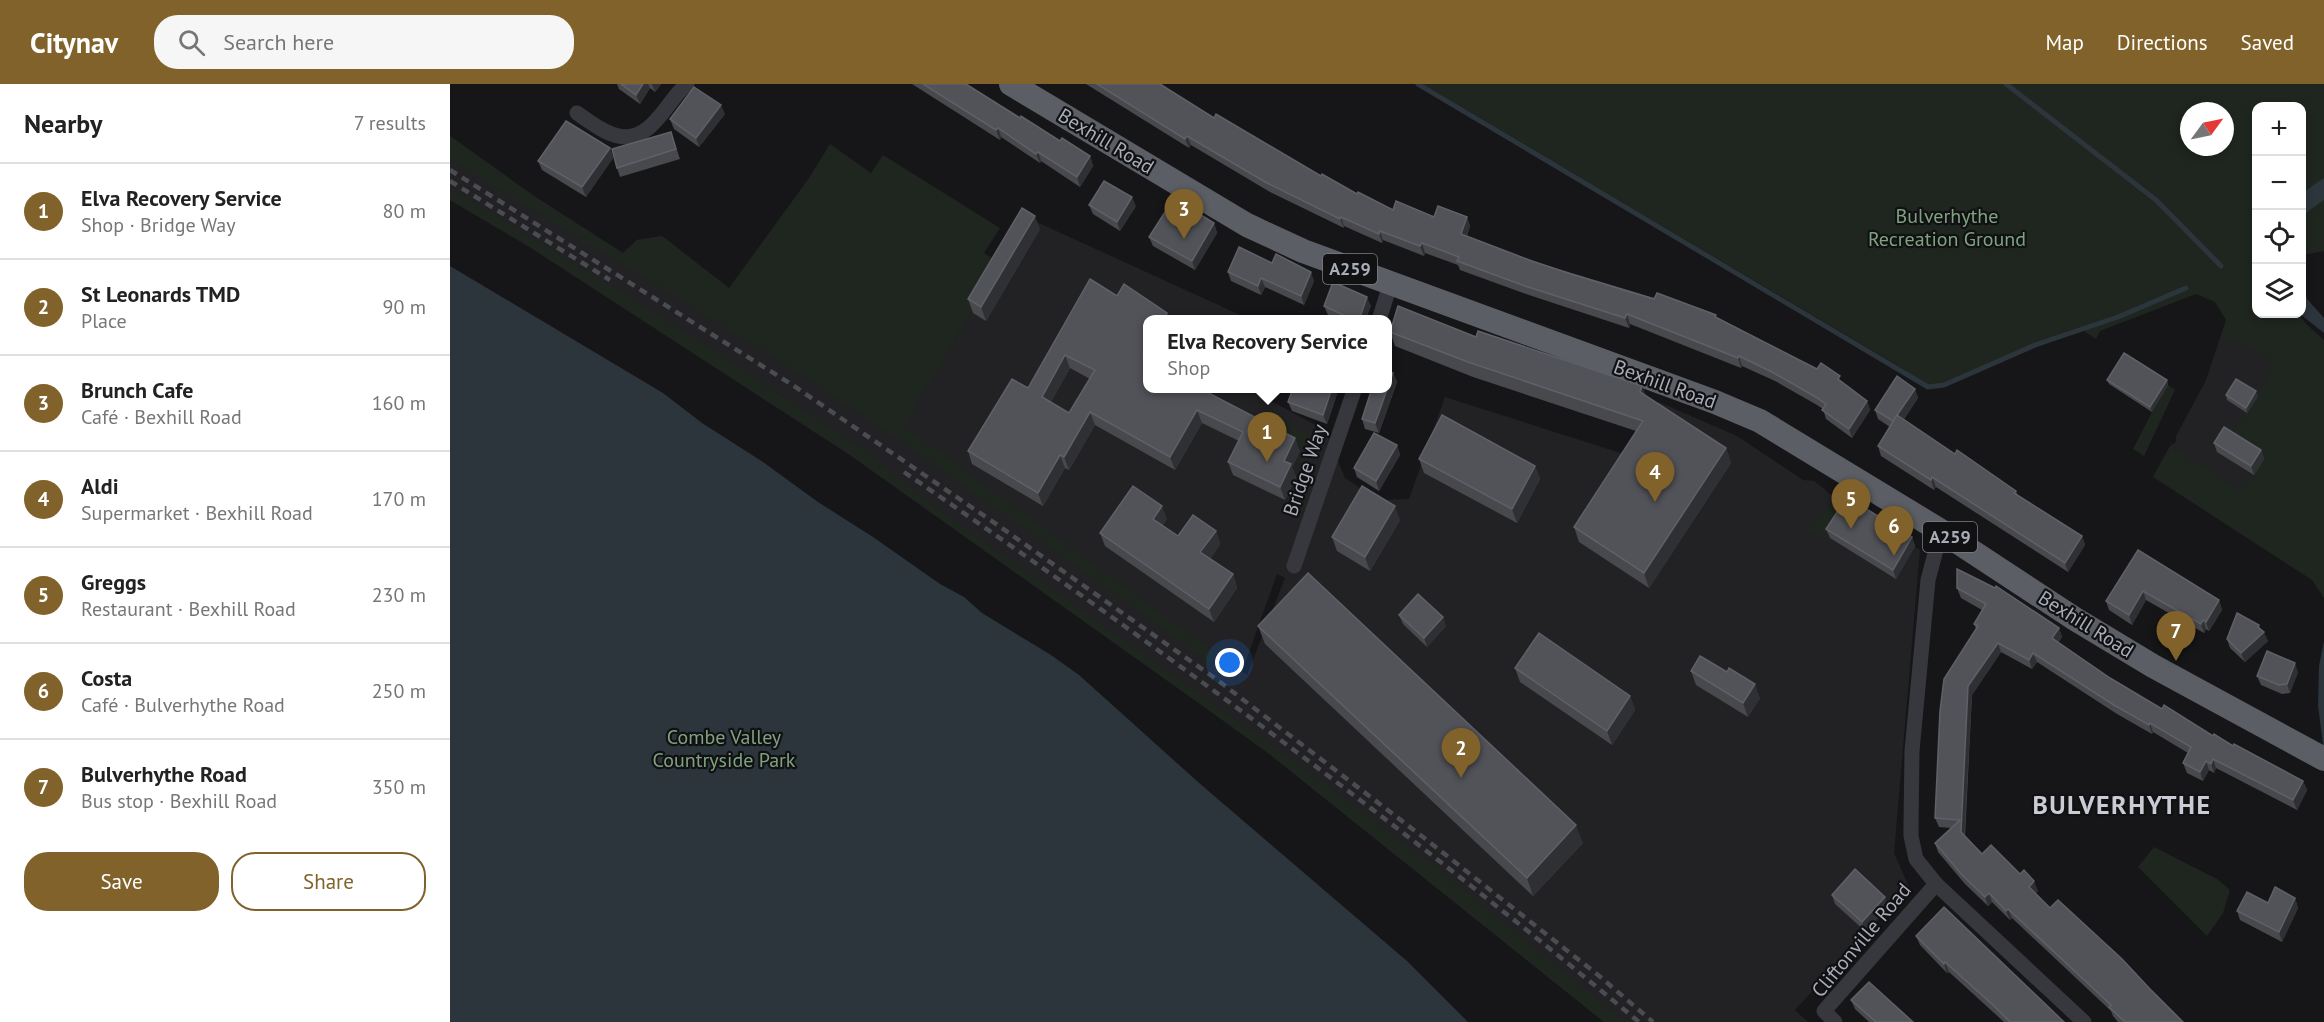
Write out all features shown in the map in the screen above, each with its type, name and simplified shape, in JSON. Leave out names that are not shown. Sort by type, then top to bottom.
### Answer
[{"type":"highway","name":"Bexhill Road","points":[[1011,84],[1247,225],[1303,251],[1390,285],[1715,402],[1760,421],[1941,531],[2075,619],[2153,666],[2324,759]]},
{"type":"street","points":[[577,113],[613,136],[627,137],[642,132],[652,125],[675,95],[687,84]]},
{"type":"street","points":[[1381,315],[1390,285]]},
{"type":"street","name":"Bridge Way","points":[[1294,566],[1353,393]]},
{"type":"street","points":[[1941,531],[1928,580],[1912,751],[1911,836],[1916,859],[1936,884],[2084,1022]]},
{"type":"street","name":"Cliftonville Road","points":[[1835,1022],[1824,1011],[1936,884]]},
{"type":"shaded area","points":[[450,136],[534,196],[623,253],[637,240],[662,236],[904,425],[1028,218],[1240,315],[1143,315],[1143,393],[1274,393],[1271,401],[1325,430],[1345,478],[1378,500],[1409,499],[1445,397],[1627,455],[1659,402],[1737,436],[1803,480],[1814,481],[1839,501],[1920,550],[1894,853],[1909,887],[1795,1010],[1808,1022],[1604,1022],[1268,753],[850,455],[528,246],[450,200]],"holes":[[[1277,574],[1285,578],[1247,675],[1242,672]]]},
{"type":"shaded area","points":[[2324,178],[2324,200],[2306,213],[2306,210],[2306,190]]},
{"type":"shaded area","name":"Combe Valley Countryside Park","points":[[450,266],[663,393],[702,423],[763,462],[818,502],[940,584],[964,597],[982,613],[1079,675],[1198,782],[1407,961],[1468,1022],[450,1022]]},
{"type":"shaded area","points":[[2306,296],[2324,318],[2324,333],[2305,318]]},
{"type":"shaded area","points":[[2252,316],[2252,318],[2262,318],[2324,539],[2153,477],[2170,446],[2176,442],[2176,436],[2206,380],[2226,320]]},
{"type":"shaded area","points":[[2324,641],[2324,752],[2318,706],[2319,666]]},
{"type":"green space","name":"Bulverhythe Recreation Ground","points":[[1423,84],[2324,84],[2324,251],[2306,254],[2306,102],[2252,102],[2252,318],[2302,318],[2324,340],[2324,598],[2312,580],[2153,477],[2170,446],[2240,489],[2254,475],[2264,460],[2228,436],[2248,411],[2273,364],[2252,347],[2221,338],[2226,320],[2215,302],[2196,294],[2100,331],[2096,339],[2082,330],[1930,388],[1900,367]]},
{"type":"green space","points":[[450,136],[534,196],[623,253],[637,240],[662,236],[729,288],[809,178],[830,144],[871,173],[883,155],[1000,228],[984,253],[1001,263],[904,426],[1216,653],[1211,664],[912,449],[810,381],[450,160]]},
{"type":"green space","points":[[450,188],[686,332],[872,456],[924,499],[1308,771],[1442,872],[1625,1022],[1604,1022],[1268,753],[850,455],[528,246],[450,200]]},
{"type":"green space","points":[[2168,385],[2175,390],[2144,456],[2133,449]]},
{"type":"green space","points":[[1270,410],[1321,443],[1318,456],[1262,428]]},
{"type":"green space","points":[[1841,500],[1849,502],[1823,538],[1806,528],[1823,512]]},
{"type":"green space","points":[[2154,847],[2217,879],[2230,890],[2223,913],[2207,936],[2138,867]]},
{"type":"building","points":[[621,84],[643,84],[636,95]]},
{"type":"building","points":[[923,84],[966,84],[1020,118],[1021,116],[1060,141],[1062,138],[1090,156],[1077,177]]},
{"type":"building","points":[[1097,84],[1160,84],[1214,118],[1216,114],[1321,176],[1322,174],[1357,194],[1358,192],[1393,210],[1396,201],[1434,217],[1438,206],[1467,217],[1461,234],[1571,274],[1654,299],[1657,293],[1716,315],[1715,317],[1817,369],[1821,363],[1840,376],[1838,379],[1867,401],[1849,429],[1822,410],[1826,404],[1814,396],[1739,356],[1738,358],[1627,314],[1625,318],[1525,286],[1457,261],[1459,257],[1422,243],[1420,246],[1380,231],[1379,234],[1341,217],[1340,219],[1267,183],[1187,136],[1185,139]]},
{"type":"building","points":[[694,87],[721,105],[696,138],[670,119]]},
{"type":"building","points":[[566,121],[610,148],[582,187],[538,161]]},
{"type":"building","points":[[671,132],[676,149],[617,168],[612,149]]},
{"type":"building","points":[[1104,181],[1132,197],[1117,222],[1089,205]]},
{"type":"building","points":[[1174,198],[1214,223],[1192,261],[1149,237]]},
{"type":"building","points":[[1022,208],[1035,216],[981,307],[968,299]]},
{"type":"building","points":[[1239,247],[1272,263],[1276,254],[1311,272],[1301,296],[1261,278],[1258,286],[1228,272]]},
{"type":"building","points":[[1090,279],[1117,296],[1124,284],[1167,313],[1166,315],[1143,315],[1143,393],[1209,393],[1295,438],[1284,461],[1291,464],[1280,487],[1228,462],[1243,432],[1197,410],[1170,457],[1090,412],[1064,457],[1060,455],[1038,493],[968,451],[1012,379],[1028,388]],"holes":[[[1065,355],[1095,370],[1069,413],[1042,397]]]},
{"type":"building","points":[[1333,282],[1367,297],[1361,315],[1343,315],[1324,306]]},
{"type":"building","points":[[1398,306],[1476,337],[1478,331],[1642,386],[1640,392],[1726,448],[1644,573],[1574,527],[1643,421],[1468,362],[1392,333]]},
{"type":"building","points":[[2124,353],[2167,380],[2150,407],[2107,380]]},
{"type":"building","points":[[1897,376],[1915,389],[1893,421],[1875,410]]},
{"type":"building","points":[[2236,379],[2256,391],[2246,408],[2226,395]]},
{"type":"building","points":[[1291,393],[1330,393],[1323,415],[1288,402]]},
{"type":"building","points":[[1370,393],[1386,393],[1375,423],[1362,419]]},
{"type":"building","points":[[1442,415],[1535,466],[1512,509],[1419,459]]},
{"type":"building","points":[[1897,415],[1955,454],[1957,450],[2016,491],[2014,493],[2082,536],[2065,563],[1932,477],[1931,480],[1878,446]]},
{"type":"building","points":[[2224,427],[2261,450],[2251,466],[2214,443]]},
{"type":"building","points":[[1374,433],[1397,445],[1376,481],[1354,468]]},
{"type":"building","points":[[1133,486],[1162,506],[1153,519],[1178,536],[1193,515],[1216,531],[1200,552],[1233,574],[1209,609],[1100,533]]},
{"type":"building","points":[[1362,486],[1395,506],[1365,557],[1332,537]]},
{"type":"building","points":[[1847,497],[1912,537],[1893,570],[1826,529]]},
{"type":"building","points":[[2138,550],[2219,600],[2206,622],[2203,620],[2201,624],[2143,591],[2129,615],[2106,601]]},
{"type":"building","points":[[1957,569],[1995,588],[1996,586],[2059,628],[2052,638],[2110,678],[2162,709],[2164,705],[2213,736],[2214,734],[2233,746],[2234,744],[2303,781],[2293,800],[2213,759],[2211,764],[2206,761],[2200,772],[2183,763],[2191,747],[2114,705],[2033,653],[2029,660],[1998,643],[1968,686],[1961,832],[1982,854],[1991,845],[2020,874],[2024,870],[2034,881],[2029,887],[2050,908],[2058,900],[2122,959],[2183,1022],[2125,1022],[2109,1007],[2111,1005],[2008,909],[2006,911],[1989,893],[1985,897],[1962,875],[1935,843],[1960,820],[1935,818],[1940,711],[1944,679],[1978,626],[1974,624],[1986,604],[1957,588]]},
{"type":"building","points":[[1308,573],[1576,825],[1527,878],[1258,626]]},
{"type":"building","points":[[1418,594],[1443,617],[1424,638],[1399,615]]},
{"type":"building","points":[[2237,613],[2259,625],[2258,627],[2264,632],[2241,653],[2227,639]]},
{"type":"building","points":[[1539,633],[1630,696],[1607,731],[1515,668]]},
{"type":"building","points":[[2267,651],[2295,663],[2287,684],[2279,685],[2257,676]]},
{"type":"building","points":[[1700,656],[1727,672],[1729,668],[1755,684],[1743,703],[1691,671]]},
{"type":"building","points":[[1855,869],[1885,897],[1862,922],[1832,895]]},
{"type":"building","points":[[2275,887],[2295,898],[2279,932],[2237,911],[2247,892],[2268,903]]},
{"type":"building","points":[[1944,907],[2064,1022],[2010,1022],[1945,962],[1944,964],[1916,936]]},
{"type":"building","points":[[1869,982],[1913,1022],[1876,1022],[1851,1000]]},
{"type":"waterway","points":[[1418,84],[1928,387],[1944,385],[2035,345],[2118,317],[2186,288]]},
{"type":"waterway","points":[[2006,84],[2156,200],[2221,266]]},
{"type":"railway","points":[[450,170],[791,384],[999,526],[1216,679],[1423,837],[1598,975],[1653,1022]]},
{"type":"railway","points":[[450,181],[610,280]]},
{"type":"railway","points":[[904,472],[1093,603],[1278,738],[1461,878],[1639,1022]]},
{"type":"place","name":"Brunch Cafe","points":[[1184,239]]},
{"type":"place","name":"Elva Recovery Service","points":[[1267,462]]},
{"type":"place","name":"Aldi","points":[[1655,502]]},
{"type":"place","name":"Greggs","points":[[1851,529]]},
{"type":"place","name":"Costa","points":[[1894,556]]},
{"type":"place","name":"Bulverhythe Road","points":[[2176,661]]},
{"type":"place","name":"St Leonards TMD","points":[[1461,778]]},
{"type":"district","name":"BULVERHYTHE","points":[[2122,805]]}]
